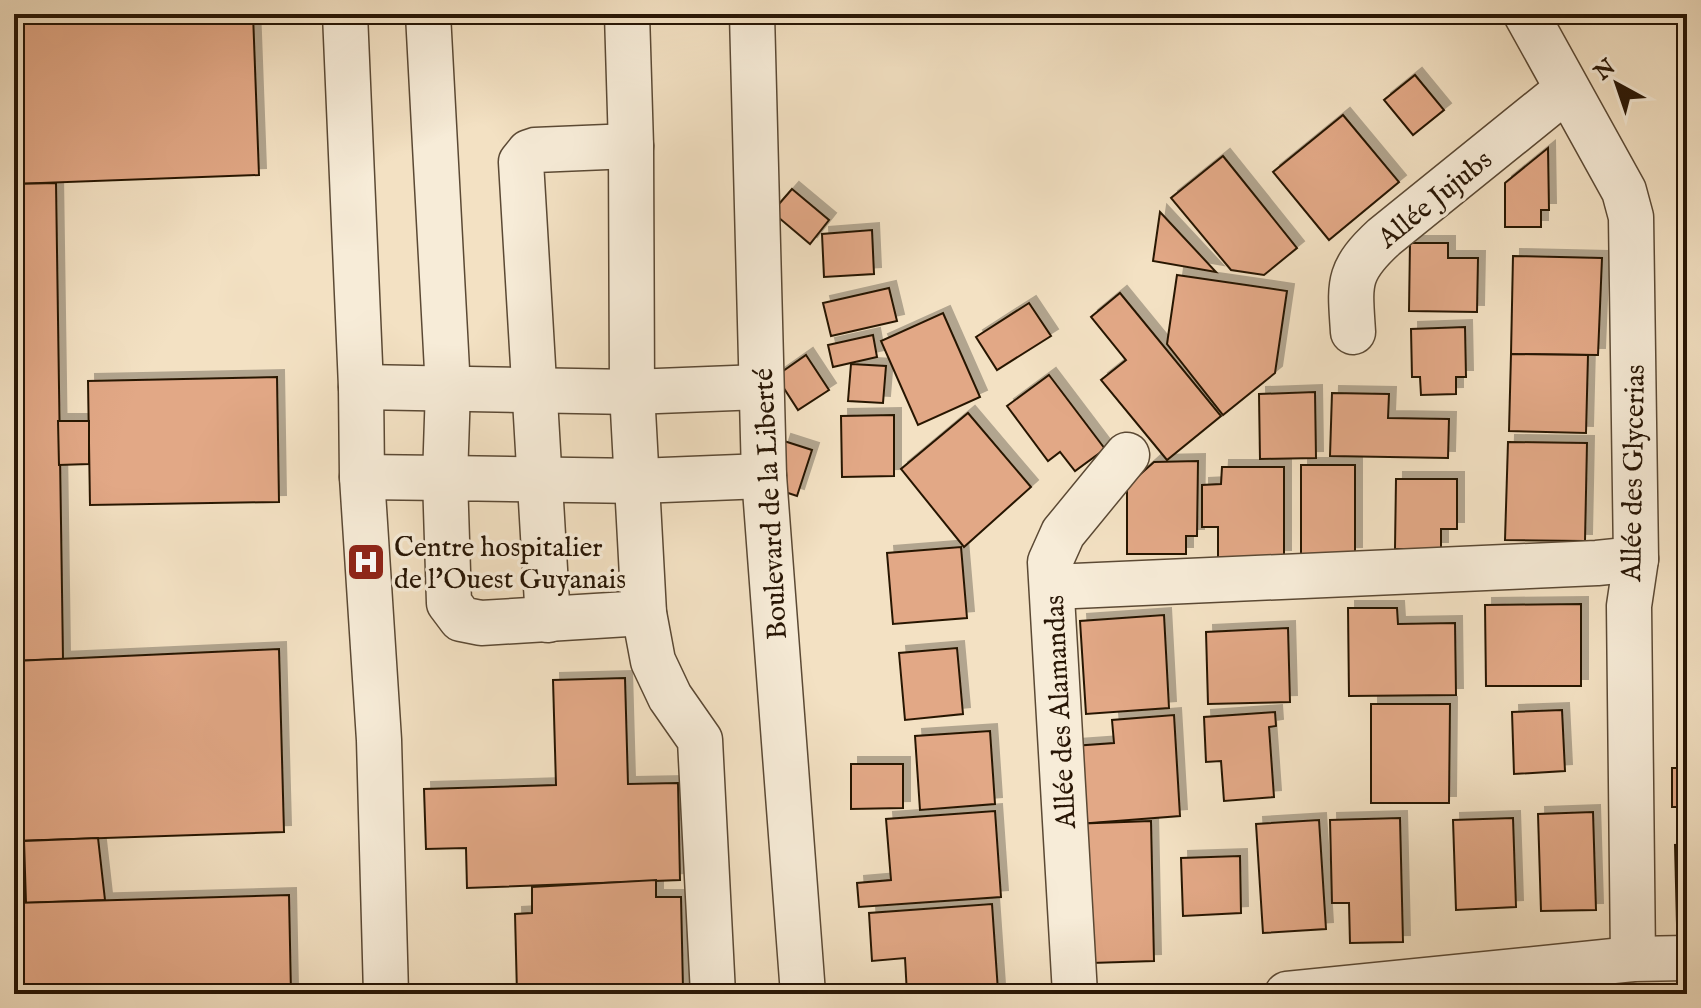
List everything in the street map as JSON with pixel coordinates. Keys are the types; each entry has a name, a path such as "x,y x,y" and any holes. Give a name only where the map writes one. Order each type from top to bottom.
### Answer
{"street":[{"path":"345,14 362,477 379,740 386,994"},
{"path":"428,14 448,389 445,478 449,603 461,619 481,623 644,613"},
{"path":"627,14 632,392 644,613 653,661 670,697 700,740 713,994"},
{"name":"Boulevard de la Liberté","path":"752,14 764,476 803,994"},
{"name":"Allée des Glycerias","path":"1526,14 1624,191 1631,217 1636,559 1629,606 1633,959"},
{"name":"Allée Jujubs","path":"1353,332 1351,281 1361,260 1384,237 1566,90"},
{"path":"548,620 521,162 535,150 631,146"},
{"path":"361,387 534,392 760,387"},
{"name":"Allée des Alamandas","path":"1075,994 1050,562 1063,533 1127,455"},
{"path":"362,477 638,481 764,476"},
{"path":"1052,587 1582,564 1636,559"},
{"path":"1287,994 1633,959 1687,958"}],"building":[{"path":"253,14 259,175 14,184 14,21"},
{"path":"1415,75 1444,110 1413,135 1384,100"},
{"path":"1343,115 1399,182 1329,240 1273,172"},
{"path":"1548,148 1549,210 1541,210 1541,227 1505,227 1505,183"},
{"path":"1223,156 1297,248 1264,275 1231,270 1171,198"},
{"path":"56,183 63,659 14,661 14,184"},
{"path":"792,189 829,220 810,244 772,212"},
{"path":"1160,212 1216,272 1153,261"},
{"path":"872,230 874,274 824,277 822,234"},
{"path":"1410,243 1448,243 1448,258 1478,258 1477,312 1409,311"},
{"path":"1513,256 1602,258 1598,355 1511,354"},
{"path":"1177,275 1287,291 1275,373 1223,415 1167,344"},
{"path":"889,288 897,321 831,336 823,303"},
{"path":"1120,293 1221,416 1167,460 1101,380 1126,360 1091,317"},
{"path":"1029,303 1051,336 997,370 976,337"},
{"path":"943,313 980,397 918,425 881,341"},
{"path":"1465,327 1466,377 1456,377 1456,394 1421,395 1420,377 1412,377 1411,329"},
{"path":"873,335 877,357 833,367 828,345"},
{"path":"1511,354 1588,355 1586,433 1509,431"},
{"path":"806,355 829,390 798,410 776,376"},
{"path":"851,364 886,366 883,403 848,401"},
{"path":"1049,375 1105,449 1075,471 1060,452 1048,461 1007,406"},
{"path":"277,377 279,502 90,505 88,381"},
{"path":"1315,392 1316,458 1260,459 1259,394"},
{"path":"1332,393 1389,394 1388,418 1449,419 1448,458 1330,456"},
{"path":"968,413 1031,487 964,547 901,469"},
{"path":"894,415 894,476 842,477 841,416"},
{"path":"58,421 89,421 89,464 59,465"},
{"path":"784,441 812,450 797,496 770,487"},
{"path":"1508,442 1587,443 1585,541 1505,540"},
{"path":"1198,461 1197,536 1186,536 1186,554 1127,554 1127,486 1154,462"},
{"path":"1301,465 1355,465 1355,554 1301,555"},
{"path":"1222,467 1284,467 1284,557 1218,558 1218,527 1202,527 1202,485 1221,484"},
{"path":"1396,479 1457,479 1457,529 1441,529 1441,549 1395,549"},
{"path":"961,547 967,618 893,624 887,553"},
{"path":"1581,604 1581,686 1486,686 1485,605"},
{"path":"1348,608 1397,608 1398,624 1455,623 1456,695 1349,696"},
{"path":"1164,615 1169,708 1086,714 1080,621"},
{"path":"1288,628 1290,702 1208,704 1206,632"},
{"path":"957,648 963,714 905,720 899,653"},
{"path":"279,649 284,832 14,841 14,661"},
{"path":"625,678 628,784 678,783 680,880 467,888 466,848 426,849 424,789 556,785 553,680"},
{"path":"1371,704 1450,704 1449,803 1371,803"},
{"path":"1562,710 1565,771 1514,774 1512,712"},
{"path":"1275,712 1276,726 1269,727 1274,797 1224,801 1221,761 1206,762 1204,717"},
{"path":"1174,715 1180,816 1078,824 1073,746 1114,743 1112,720"},
{"path":"990,731 995,804 920,810 915,736"},
{"path":"851,764 903,764 903,808 851,809"},
{"path":"1672,768 1687,768 1687,807 1672,807"},
{"path":"995,811 1001,897 859,907 857,883 891,880 886,819"},
{"path":"1593,812 1596,910 1541,911 1538,814"},
{"path":"1400,818 1403,942 1350,943 1349,903 1332,903 1330,820"},
{"path":"1513,818 1516,907 1456,910 1453,820"},
{"path":"1319,820 1326,929 1263,933 1256,824"},
{"path":"1151,821 1154,961 1091,963 1070,824"},
{"path":"98,838 105,900 26,903 24,841"},
{"path":"1687,844 1687,924 1677,924 1675,845"},
{"path":"1240,856 1241,913 1183,916 1181,858"},
{"path":"656,880 656,897 681,897 683,989 599,994 517,994 515,914 532,913 532,887"},
{"path":"289,895 291,994 14,994 14,903"},
{"path":"992,904 998,991 907,994 905,958 872,961 869,913"},
{"path":"666,989 666,994 599,994"}],"place":[{"name":"Centre hospitalier de l'Ouest Guyanais","path":"366,562"}]}
